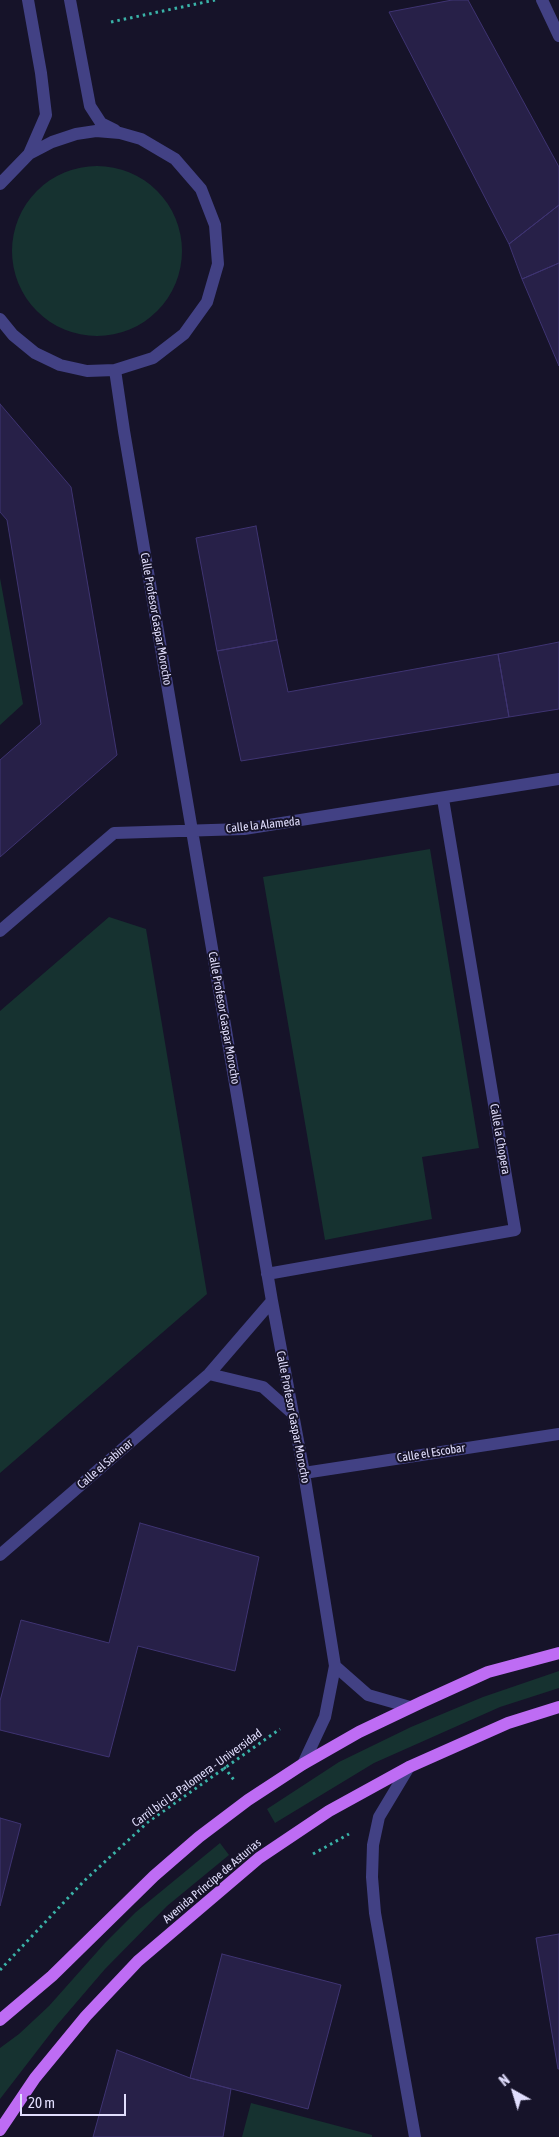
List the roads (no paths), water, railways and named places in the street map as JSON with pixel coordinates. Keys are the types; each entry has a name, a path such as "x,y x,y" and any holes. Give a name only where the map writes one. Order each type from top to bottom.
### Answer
{"main road":[{"path":"0,2020 52,1976 112,1915 199,1837 248,1800 303,1764 359,1732 488,1672 559,1652"},
{"name":"Avenida Príncipe de Asturias","path":"0,2130 34,2078 86,2016 138,1962 259,1858 329,1811 409,1767 508,1723 559,1707"}],"street":[{"path":"28,0 41,73 46,115 29,154"},
{"path":"0,319 13,335 35,353 60,365 87,370 115,370 152,358 184,334 207,302 218,264 216,225 201,189 175,159 141,140 120,133 101,123 90,106 70,0"},
{"path":"542,0 559,36"},
{"path":"0,184 29,154 52,142 76,134 96,131 120,133"},
{"path":"0,338 13,335"},
{"name":"Calle Profesor Gaspar Morocho","path":"115,370 267,1274 291,1412 304,1473 335,1666 325,1717 303,1764"},
{"name":"Calle la Alameda","path":"0,931 114,833 244,829 443,799 559,779"},
{"name":"Calle la Chopera","path":"267,1274 515,1230 443,799"},
{"name":"Calle el Sabinar","path":"0,1555 209,1374 272,1301"},
{"path":"209,1374 263,1387 291,1412"},
{"name":"Calle el Escobar","path":"304,1473 559,1434"},
{"path":"335,1666 368,1696 410,1708"},
{"path":"409,1767 379,1817 373,1845 372,1877 375,1913 415,2137"}]}
